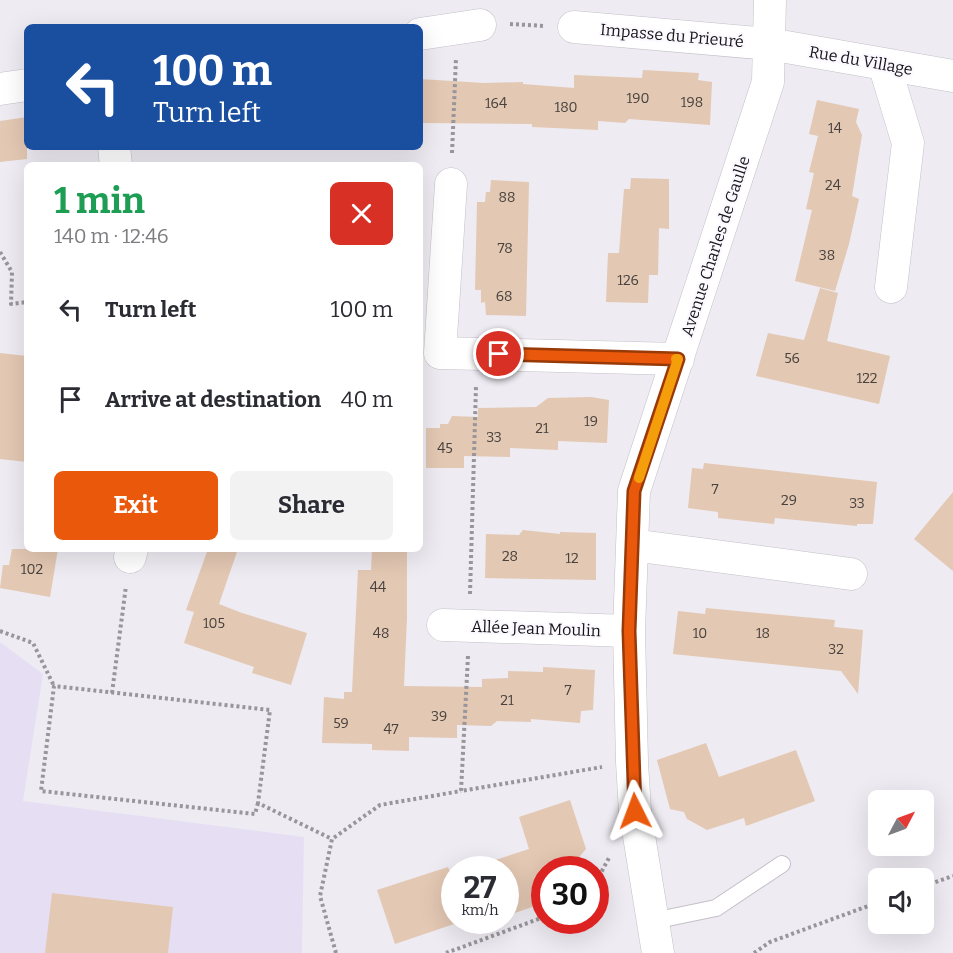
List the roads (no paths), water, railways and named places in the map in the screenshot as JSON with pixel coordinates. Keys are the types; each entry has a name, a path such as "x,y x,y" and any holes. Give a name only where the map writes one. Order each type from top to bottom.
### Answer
{"street":[{"name":"Avenue Charles de Gaulle","path":"658,953 635,811 632,762 629,631 634,491 768,81 770,0"},
{"path":"423,33 469,27"},
{"name":"Impasse du Prieuré","path":"574,27 769,44"},
{"name":"Rue du Village","path":"769,44 953,76"},
{"path":"884,64 908,143 891,287"},
{"path":"0,89 24,85"},
{"path":"451,184 440,353 678,359"},
{"path":"632,545 851,574"},
{"name":"Allée Jean Moulin","path":"456,625 629,631"}],"lane":[{"path":"652,921 716,908 782,864"}]}
